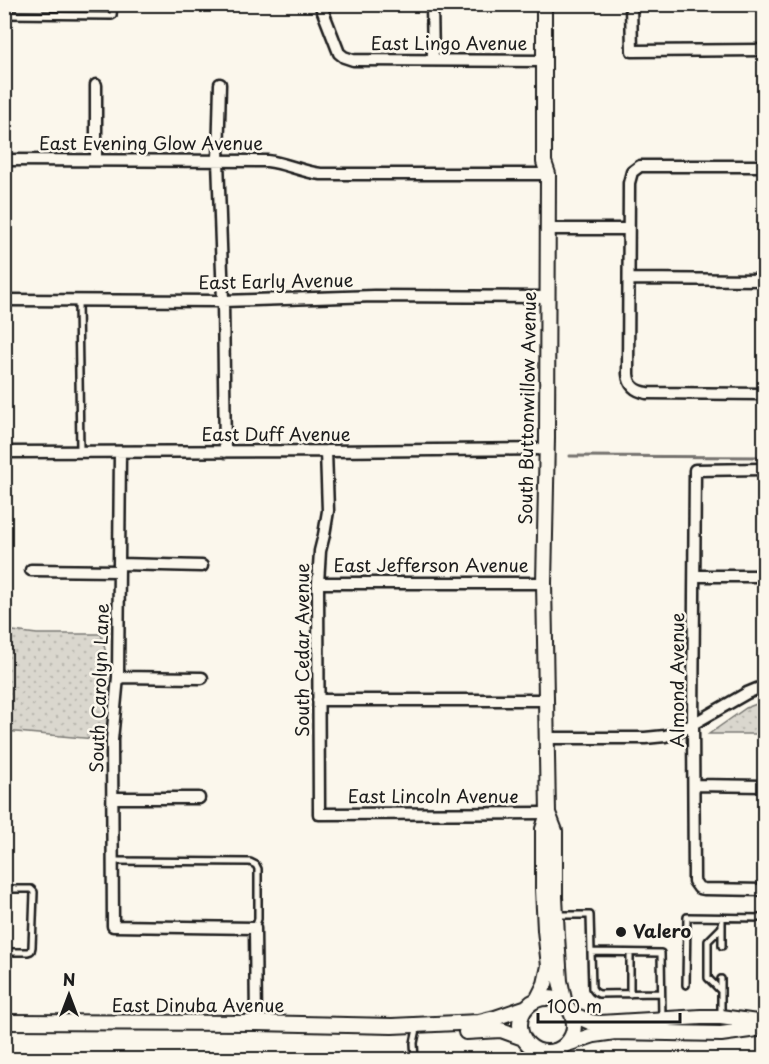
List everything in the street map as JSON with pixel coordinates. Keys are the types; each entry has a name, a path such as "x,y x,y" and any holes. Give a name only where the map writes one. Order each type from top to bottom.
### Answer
{"street":[{"name":"East Lingo Avenue","path":"320,4 339,53 353,60 544,61"},
{"path":"432,4 433,60"},
{"name":"South Buttonwillow Avenue","path":"532,1003 545,984 549,966 543,869 543,829 548,813 544,583 548,174 544,162 544,4"},
{"path":"631,4 632,51 765,50"},
{"path":"96,84 96,160"},
{"path":"220,84 218,160 225,452"},
{"name":"East Evening Glow Avenue","path":"4,160 276,162 310,173 321,174 548,174"},
{"path":"765,166 640,166 632,172 630,177 628,230 628,374 629,381 636,390 647,393 765,394"},
{"path":"548,229 628,230"},
{"path":"629,279 765,280"},
{"name":"East Early Avenue","path":"4,300 223,301 374,296 548,297"},
{"name":"East Duff Avenue","path":"4,452 547,449"},
{"name":"South Cedar Avenue","path":"319,814 318,583 320,551 328,511 326,451"},
{"name":"South Carolyn Lane","path":"120,452 118,677 112,740 113,926 255,928"},
{"name":"Almond Avenue","path":"765,469 695,470 693,724 694,876 696,885 704,889 765,890"},
{"path":"31,570 202,566"},
{"path":"694,576 765,576"},
{"name":"East Jefferson Avenue","path":"318,583 544,583"},
{"path":"118,677 202,678"},
{"path":"547,738 665,736 679,732 747,693 765,686"},
{"path":"318,700 546,700"},
{"path":"694,786 765,786"},
{"path":"113,798 199,798"},
{"name":"South Buttonwillow Avenue","path":"548,813 555,831 560,981 569,1009"},
{"name":"East Lincoln Avenue","path":"319,814 548,813"},
{"path":"255,928 256,1023"},
{"path":"765,1023 721,1017 590,1022 550,998 532,1003 521,1017 520,1022 521,1034 536,1054 562,1051 594,1035 615,1032 721,1034 765,1028"},
{"name":"East Dinuba Avenue","path":"4,1022 392,1026 479,1022 532,1003"},
{"path":"562,1051 573,1035 575,1024 569,1009"},
{"name":"East Dinuba Avenue","path":"392,1026 469,1032 501,1030 523,1038"}],"lane":[{"path":"4,15 112,16 114,4"},
{"path":"78,300 80,452"},
{"path":"113,861 250,862 258,869 258,919 255,928"},
{"path":"4,889 27,889 34,892 31,951 4,952"},
{"path":"556,915 590,915 592,988 595,992 599,994 661,993"},
{"path":"687,986 687,917 765,918"},
{"path":"722,917 722,946"},
{"path":"721,991 708,978 708,941 722,927"},
{"path":"591,952 661,953 662,1018"},
{"path":"630,953 630,994"},
{"path":"721,979 721,1017"},
{"path":"415,1059 414,1042 417,1029"}],"shaded area":[{"path":"5,630 37,634 101,634 118,699 112,730 95,739 5,731"},
{"path":"764,701 764,734 709,734 746,708"}],"waterway":[{"path":"570,456 764,457"}],"place":[{"name":"Valero","path":"621,932"}]}
